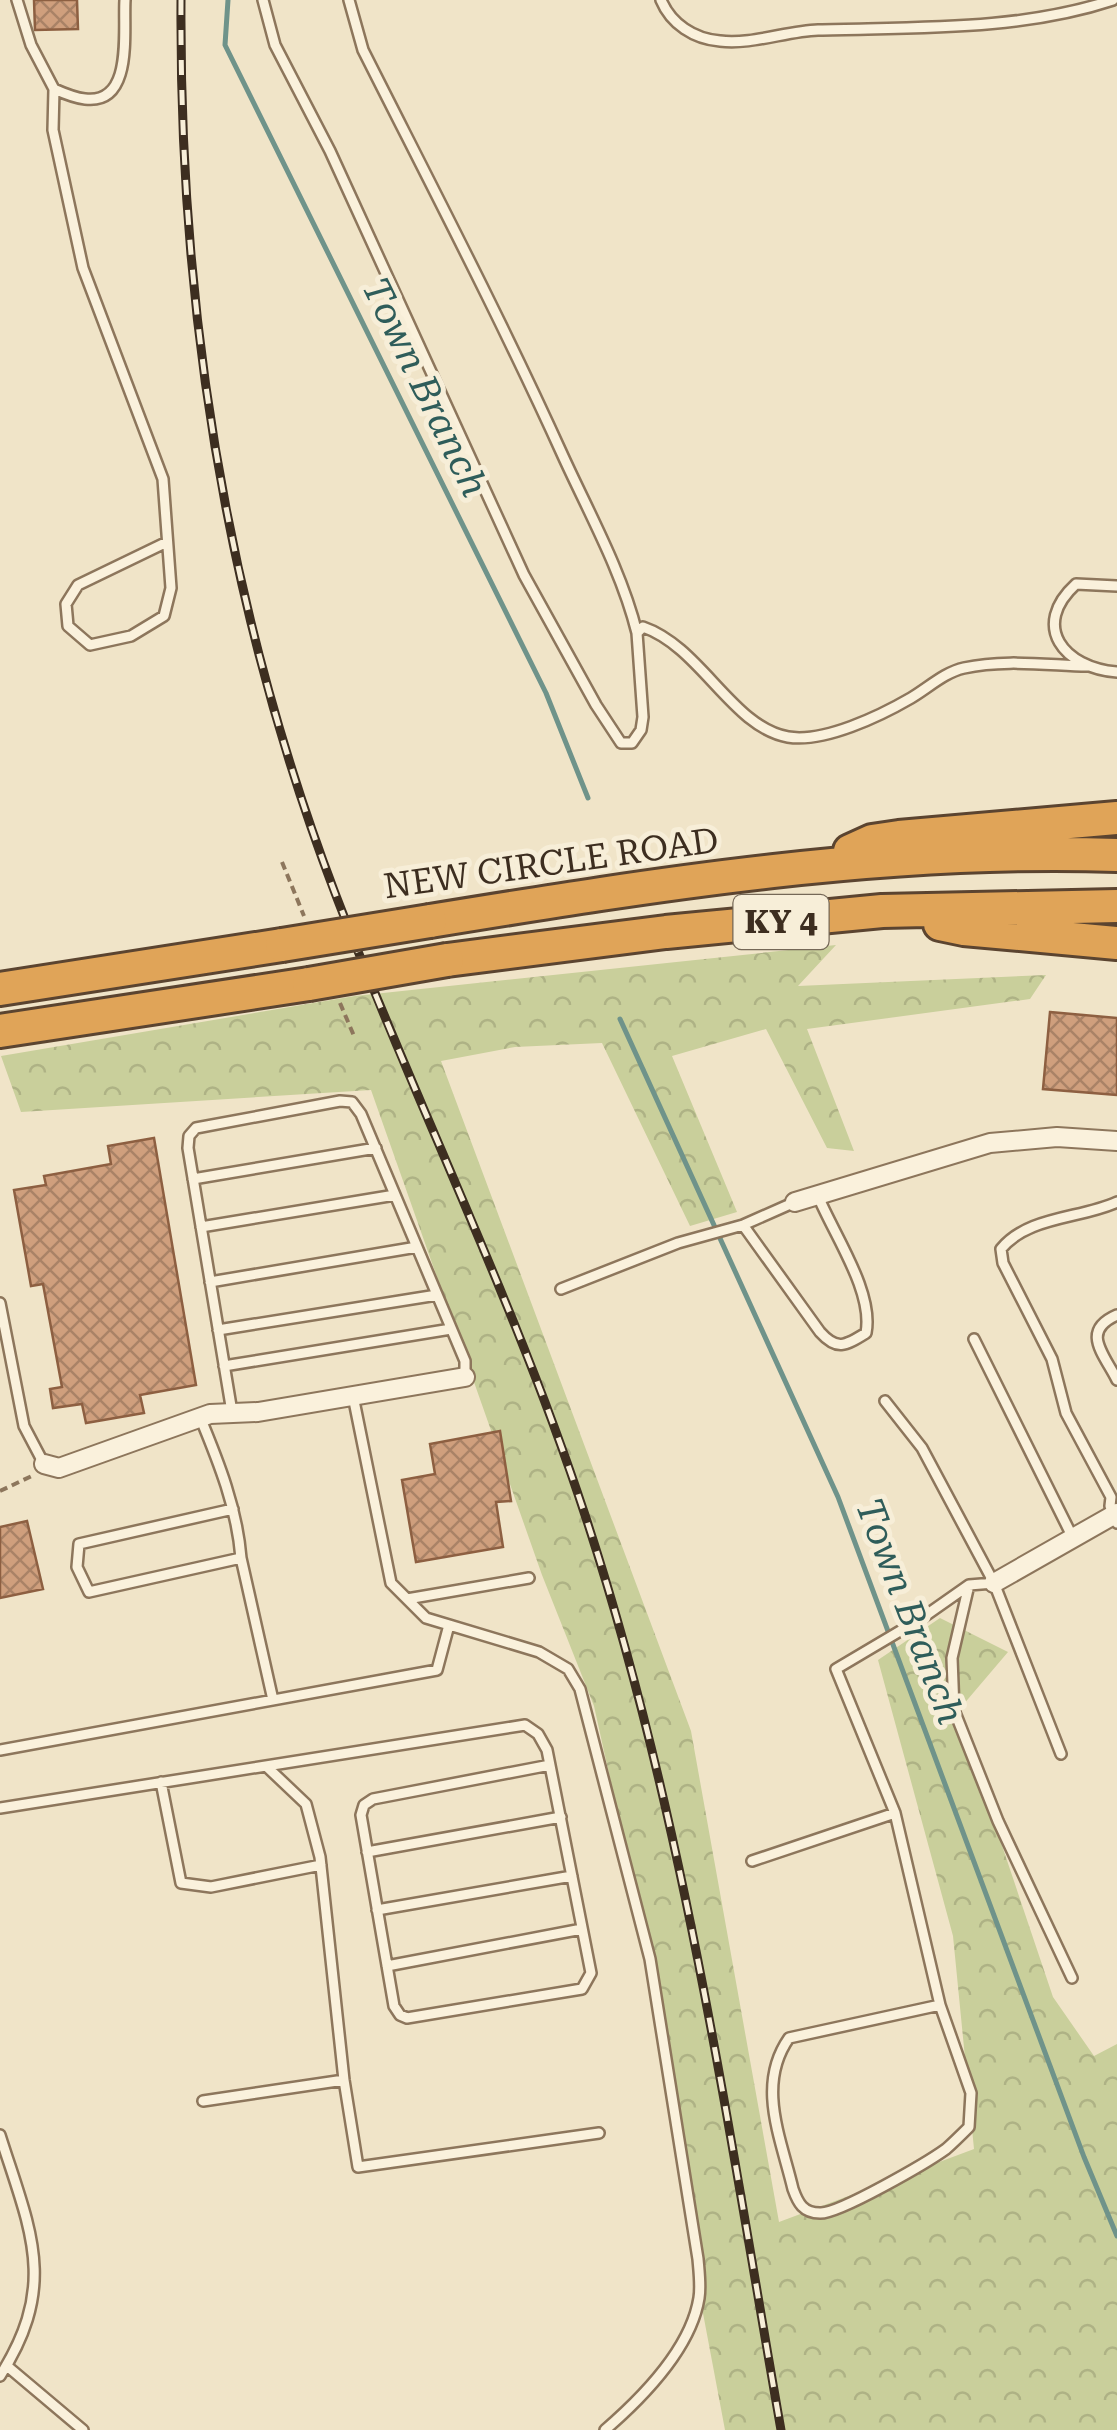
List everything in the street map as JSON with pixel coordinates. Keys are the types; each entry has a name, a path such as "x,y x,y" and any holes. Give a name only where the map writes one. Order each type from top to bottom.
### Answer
{"highway":[{"path":"813,867 872,841 1117,818"},
{"name":"NEW CIRCLE ROAD","path":"0,988 670,884 952,856 1117,855"},
{"name":"KY 4","path":"0,1032 448,960 666,932 882,911 1117,906"},
{"path":"882,911 964,929 1117,943"}],"street":[{"path":"795,1202 990,1143 1057,1137 1117,1141"},
{"path":"44,1464 58,1468 200,1417 258,1412 465,1377"},
{"path":"994,1582 1116,1517"}],"lane":[{"path":"17,0 31,45 54,89 53,130 83,268 162,479 171,588 164,616 131,636 90,644 68,626 66,604 78,586 167,542"},
{"path":"54,89 88,100 111,93 122,78 125,0"},
{"path":"263,0 275,45 346,185 524,574 596,706 621,743 627,745 641,730 644,716 637,633 631,610 532,389 363,50 348,0"},
{"path":"661,0 667,13 689,33 721,42 816,30 954,27 1032,17 1113,0"},
{"path":"1087,666 1068,655 1056,638 1054,618 1062,597 1076,584 1117,586"},
{"path":"637,633 642,627 677,645 742,712 788,737 826,734 865,721 964,668 1002,664 1087,666 1117,672"},
{"path":"232,1413 189,1136 196,1128 340,1101 352,1102 361,1114 464,1361 465,1377"},
{"path":"194,1179 376,1148"},
{"path":"743,1225 820,1332 830,1343 847,1345 866,1334 869,1317 863,1292 817,1194"},
{"path":"201,1227 396,1195"},
{"path":"560,1289 678,1243 743,1225 795,1202"},
{"path":"1116,1517 1111,1498 1066,1413 1052,1359 1003,1263 1001,1249 1008,1240 1032,1226 1117,1202"},
{"path":"210,1282 417,1247"},
{"path":"218,1330 437,1294"},
{"path":"0,1303 24,1426 44,1464"},
{"path":"1117,1315 1105,1320 1096,1332 1096,1340 1117,1380"},
{"path":"224,1366 451,1329"},
{"path":"974,1340 1074,1538"},
{"path":"353,1396 391,1583 426,1618 539,1652 568,1669 580,1689 588,1706 650,1959 698,2259 699,2298 683,2339 657,2379 605,2430"},
{"path":"885,1401 922,1448 994,1582 1060,1754"},
{"path":"200,1417 238,1527 240,1558 273,1700"},
{"path":"233,1509 78,1544 77,1567 89,1592 240,1558"},
{"path":"407,1599 529,1578"},
{"path":"940,2006 789,2038 777,2055 770,2090 793,2189 799,2204 808,2211 823,2214 846,2206 945,2149 969,2127 972,2093 940,2006 895,1813 836,1669 969,1586 994,1582"},
{"path":"969,1586 952,1658 954,1710 998,1821 1072,1978"},
{"path":"0,1750 437,1670 449,1625"},
{"path":"0,1808 525,1725 538,1734 547,1750 550,1765 560,1817 572,1876 582,1928 591,1972 582,1989 408,2018 394,2006 361,1815 364,1805 372,1799 550,1765"},
{"path":"266,1766 306,1804 321,1865 344,2080 358,2167 600,2133"},
{"path":"161,1782 180,1882 211,1887 321,1865"},
{"path":"752,1861 895,1813"},
{"path":"368,1852 560,1817"},
{"path":"378,1910 572,1876"},
{"path":"387,1966 582,1928"},
{"path":"203,2100 344,2080"},
{"path":"0,2135 26,2217 36,2268 34,2296 24,2328 0,2376"},
{"path":"6,2366 83,2430"}],"path":[{"path":"0,1491 30,1480 44,1464"}],"green space":[{"path":"836,945 798,986 1046,975 1030,999 807,1029 854,1151 827,1148 766,1029 672,1056 737,1212 690,1226 602,1043 515,1047 441,1061 691,1731 779,2222 974,2149 953,1936 878,1660 940,1618 1008,1652 957,1712 1053,1997 1094,2056 1117,2044 1117,2430 725,2430 699,2292 650,1959 594,1706 542,1575 371,1090 21,1112 1,1056 355,996"}],"building":[{"path":"34,0 77,0 78,29 35,30"},
{"path":"1050,1012 1117,1018 1117,1095 1043,1089"},
{"path":"154,1138 196,1385 140,1395 144,1413 86,1423 82,1404 53,1408 50,1389 62,1387 43,1284 31,1286 14,1190 46,1185 44,1176 111,1164 108,1146"},
{"path":"500,1431 511,1501 496,1502 503,1547 416,1562 402,1480 435,1474 430,1444"},
{"path":"27,1521 43,1589 0,1598 0,1527"}],"waterway":[{"name":"Town Branch","path":"228,0 225,45 546,693 588,798"},
{"name":"Town Branch","path":"620,1019 838,1497 1117,2236"}],"railway":[{"path":"181,0 189,228 200,341 216,454 265,676 297,785 335,893 528,1357 585,1515 619,1627 649,1740 700,1968 781,2430"}]}
